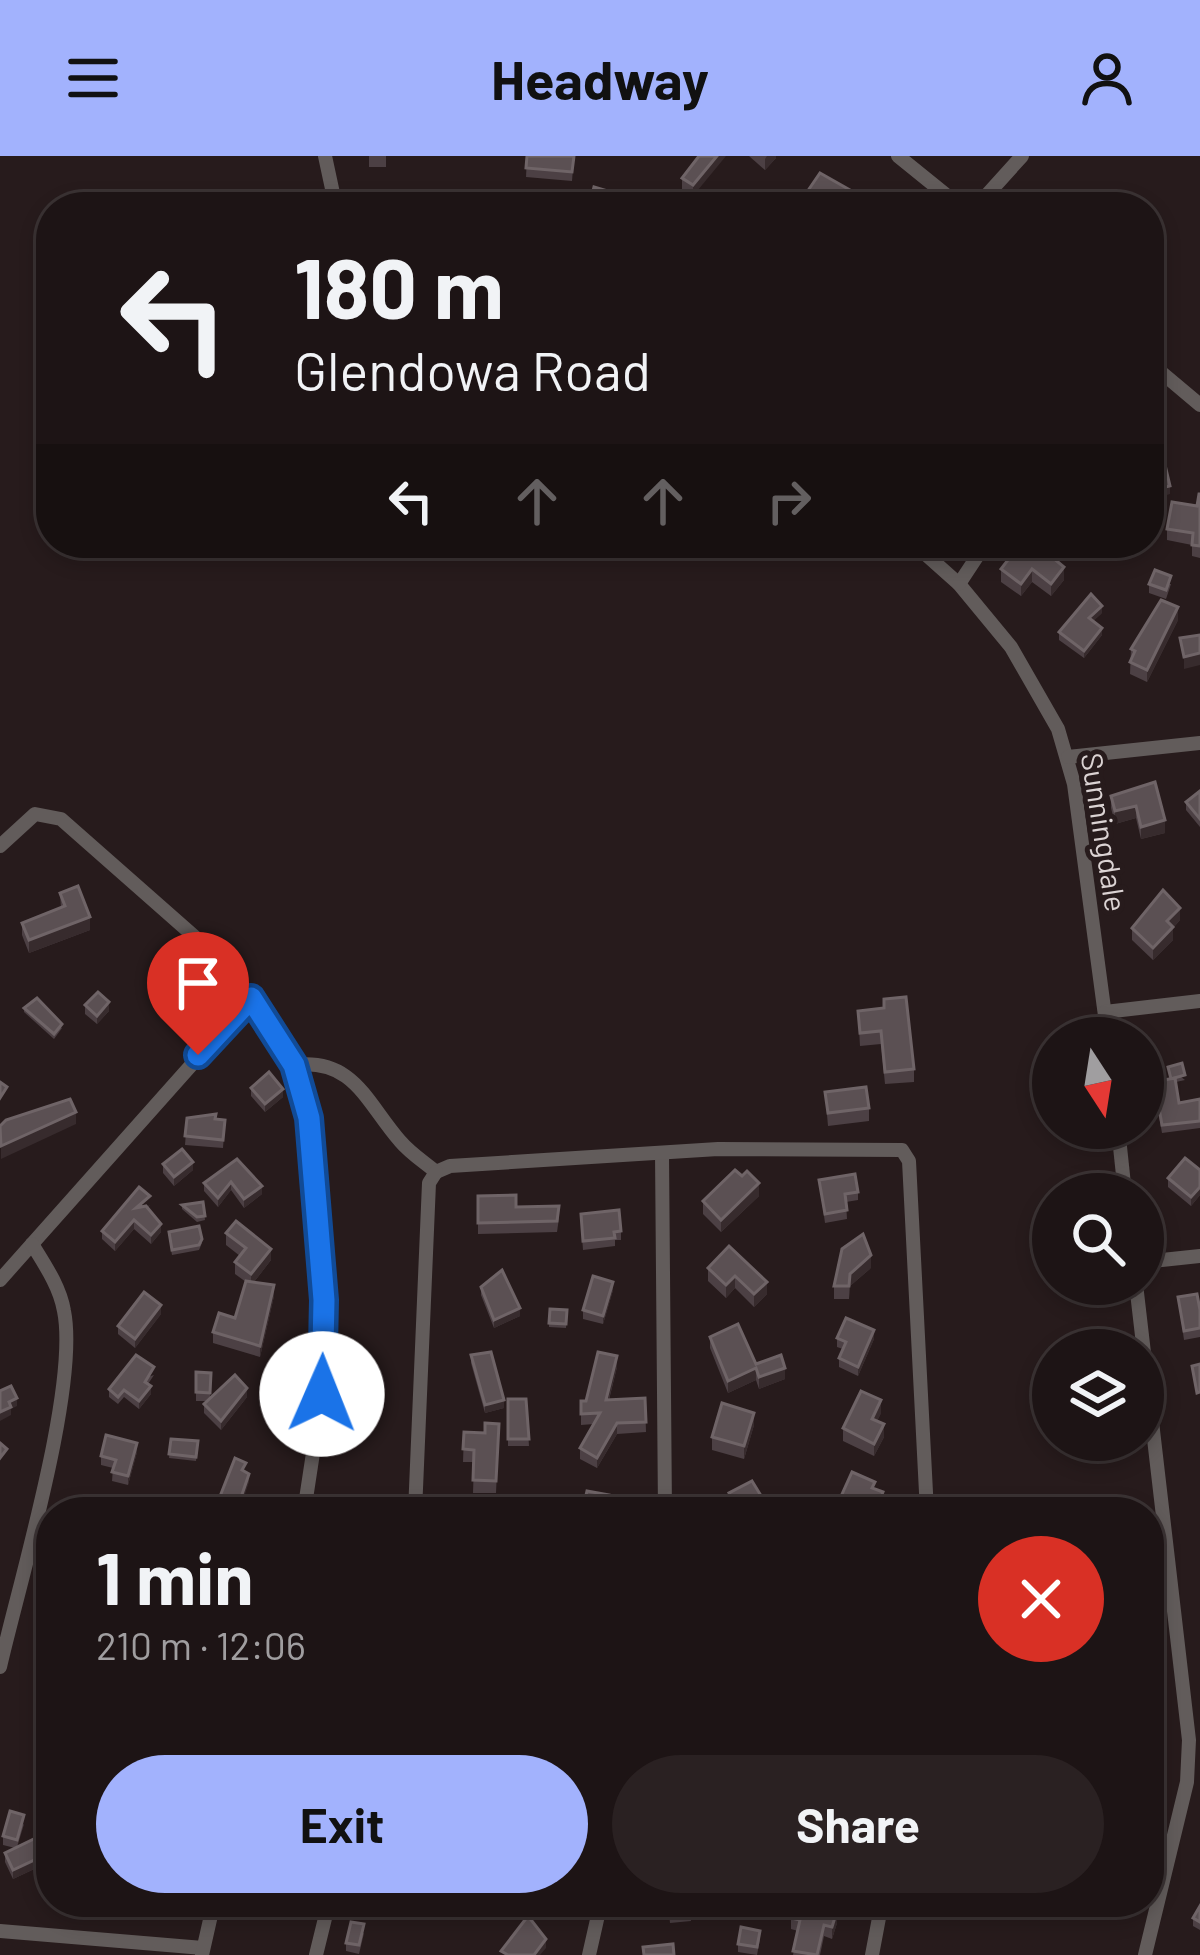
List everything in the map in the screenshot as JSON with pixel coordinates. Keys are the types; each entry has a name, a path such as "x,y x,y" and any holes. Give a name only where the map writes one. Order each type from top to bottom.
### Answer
{"street":[{"path":"325,156 333,192"},
{"path":"898,156 942,192"},
{"path":"990,192 1022,156"},
{"path":"1164,379 1200,405"},
{"name":"Sunningdale","path":"930,558 959,584 1037,687 1068,757 1106,1017"},
{"path":"959,584 976,558"},
{"path":"1068,757 1200,743"},
{"path":"0,846 35,814 62,819 221,960 294,1065 309,1118 324,1300 322,1394 306,1497"},
{"path":"0,1280 251,998"},
{"path":"1105,1012 1200,1001"},
{"path":"294,1065 315,1063 346,1072 396,1136 436,1172"},
{"path":"416,1497 428,1184 436,1172 450,1166 822,1146 902,1150 909,1161 926,1497"},
{"path":"662,1154 664,1497"},
{"path":"32,1244 64,1308 66,1335 39,1497"},
{"path":"1164,1260 1200,1256"},
{"path":"1138,1305 1161,1497"},
{"path":"0,1667 36,1509"},
{"path":"1164,1525 1189,1740 1186,1782 1164,1875"},
{"path":"0,1930 202,1951 210,1917"},
{"path":"316,1955 325,1917"},
{"path":"589,1955 598,1917"},
{"path":"872,1955 879,1917"},
{"path":"1145,1955 1154,1917"}],"building":[{"path":"527,156 574,156 572,172 526,168"},
{"path":"699,156 717,156 693,185 682,178"},
{"path":"820,173 854,192 807,192"},
{"path":"1199,494 1200,546 1192,545 1193,533 1167,529 1172,502 1197,506"},
{"path":"1009,558 1053,558 1064,567 1051,584 1032,569 1021,584 1001,569"},
{"path":"1155,570 1171,576 1166,590 1149,584"},
{"path":"1091,594 1102,606 1089,618 1102,628 1084,651 1059,632"},
{"path":"1161,600 1178,607 1147,670 1130,662 1135,651 1131,649"},
{"path":"1200,635 1200,653 1184,657 1180,638"},
{"path":"1155,782 1165,820 1141,827 1136,806 1115,811 1111,796"},
{"path":"1200,791 1200,819 1186,802"},
{"path":"78,886 90,917 29,940 22,923 65,906 60,893"},
{"path":"1163,890 1180,908 1167,921 1173,927 1153,948 1132,928"},
{"path":"98,992 109,1002 97,1016 85,1005"},
{"path":"906,997 914,1069 885,1072 881,1031 860,1033 858,1011 884,1008 884,999"},
{"path":"37,998 62,1024 54,1034 24,1008"},
{"path":"1182,1063 1185,1075 1171,1079 1168,1067"},
{"path":"269,1072 283,1089 265,1104 251,1088"},
{"path":"1175,1078 1179,1103 1200,1099 1200,1121 1164,1125 1164,1080"},
{"path":"866,1087 869,1108 828,1113 825,1092"},
{"path":"70,1099 76,1112 1,1146 0,1126 6,1120"},
{"path":"216,1114 215,1119 225,1120 223,1140 185,1136 187,1118"},
{"path":"182,1149 193,1162 174,1177 163,1164"},
{"path":"1185,1158 1200,1170 1200,1187 1191,1197 1168,1178"},
{"path":"237,1159 262,1186 244,1199 231,1182 218,1198 204,1183"},
{"path":"735,1170 742,1176 747,1171 759,1183 721,1220 703,1201"},
{"path":"855,1174 858,1192 845,1194 847,1210 825,1214 819,1180"},
{"path":"139,1187 150,1196 136,1208 146,1206 161,1224 151,1235 134,1220 115,1242 102,1231"},
{"path":"516,1195 516,1207 559,1206 557,1221 478,1223 478,1196"},
{"path":"203,1202 205,1216 197,1217 182,1205"},
{"path":"619,1210 621,1231 614,1232 615,1238 583,1241 581,1214"},
{"path":"236,1221 271,1249 251,1274 235,1262 246,1248 226,1233"},
{"path":"199,1226 199,1245 172,1250 169,1232"},
{"path":"863,1234 871,1255 850,1274 849,1286 834,1286 842,1249"},
{"path":"729,1246 767,1282 754,1294 735,1276 726,1285 708,1268"},
{"path":"502,1270 520,1308 494,1320 481,1287"},
{"path":"593,1276 613,1282 603,1316 583,1310"},
{"path":"246,1281 274,1285 260,1346 213,1332 219,1313 235,1318"},
{"path":"144,1292 161,1305 135,1339 118,1326"},
{"path":"1197,1294 1200,1328 1184,1331 1178,1297"},
{"path":"550,1309 567,1310 566,1324 549,1323"},
{"path":"846,1318 874,1330 858,1367 839,1358 846,1342 837,1338"},
{"path":"738,1324 756,1364 781,1355 785,1368 759,1377 756,1368 728,1381 710,1337"},
{"path":"491,1352 504,1400 485,1405 471,1355"},
{"path":"598,1352 617,1356 606,1400 645,1398 646,1422 617,1423 597,1458 580,1448 600,1413 581,1414"},
{"path":"136,1355 154,1367 145,1382 151,1386 139,1401 124,1390 118,1397 109,1389"},
{"path":"1200,1364 1200,1392 1197,1393 1192,1366"},
{"path":"196,1372 211,1373 210,1393 196,1392"},
{"path":"235,1375 247,1388 221,1421 204,1404"},
{"path":"11,1386 17,1398 0,1412 0,1391"},
{"path":"861,1391 881,1400 872,1419 884,1424 874,1444 843,1428"},
{"path":"508,1399 526,1399 529,1439 508,1439"},
{"path":"722,1403 754,1413 744,1446 712,1437"},
{"path":"485,1423 499,1424 496,1481 473,1480 474,1450 463,1449 464,1432 485,1433"},
{"path":"106,1435 137,1443 128,1476 112,1472 116,1460 101,1456"},
{"path":"171,1439 198,1441 196,1457 169,1454"},
{"path":"235,1458 246,1463 242,1470 249,1474 241,1497 220,1497"},
{"path":"852,1472 875,1482 872,1488 883,1492 881,1497 841,1497"},
{"path":"752,1481 762,1497 731,1497 729,1493"},
{"path":"587,1491 609,1495 609,1497 586,1497"},
{"path":"10,1811 24,1815 17,1840 3,1836"},
{"path":"36,1838 36,1859 13,1870 5,1853"},
{"path":"527,1917 546,1939 534,1955 501,1951"},
{"path":"835,1917 832,1927 824,1925 817,1955 793,1951 800,1920 791,1918"},
{"path":"351,1922 364,1924 359,1945 346,1943"},
{"path":"741,1927 760,1931 757,1947 738,1944"},
{"path":"673,1944 674,1955 644,1955 643,1947"}],"route":[{"path":"198,1055 251,998 294,1065 309,1118 320,1213 322,1394"}]}
